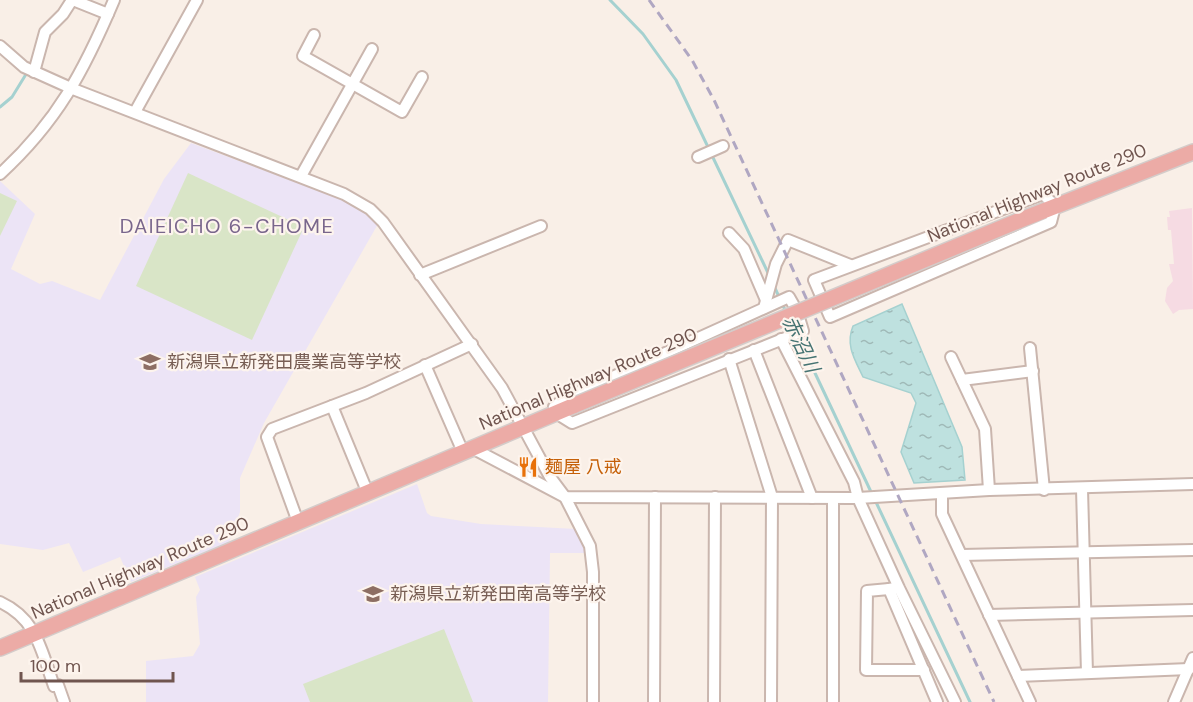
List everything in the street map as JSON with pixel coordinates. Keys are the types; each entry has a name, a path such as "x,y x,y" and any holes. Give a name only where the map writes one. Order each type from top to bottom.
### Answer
{"highway":[{"name":"National Highway Route 290","path":"0,648 367,491 1018,221 1193,152"}],"street":[{"path":"29,70 45,32 73,0 108,14"},
{"path":"0,174 30,147 73,89 114,0"},
{"path":"135,112 197,0"},
{"path":"314,35 303,56 402,112 422,77"},
{"path":"0,46 29,70 301,176 344,194 370,209 472,344 524,426 550,477 565,496 590,546 593,572 593,702"},
{"path":"301,176 372,49"},
{"path":"698,157 723,146"},
{"path":"1043,194 1055,206 1051,222 830,317 814,280 849,265 1043,194"},
{"path":"420,275 541,226"},
{"path":"729,233 744,249 765,304"},
{"path":"765,304 776,264 788,240 849,265"},
{"path":"789,297 797,311 803,331 781,339 572,423 555,413 554,407 564,399 765,304 789,297"},
{"path":"781,339 854,482 858,498 937,702"},
{"path":"298,522 267,437 272,429 332,406 472,344"},
{"path":"1030,348 1044,490"},
{"path":"754,350 812,498"},
{"path":"951,357 985,429 989,490"},
{"path":"729,359 772,497 771,702"},
{"path":"425,365 467,450 565,496 858,498 942,495 989,490 1193,484"},
{"path":"962,380 1033,371"},
{"path":"332,406 367,491"},
{"path":"1082,489 1087,673"},
{"path":"942,495 942,514 1030,702"},
{"path":"654,702 655,496"},
{"path":"714,702 715,497"},
{"path":"833,498 833,702"},
{"path":"962,555 1193,550"},
{"path":"894,588 867,591 866,670 924,670"},
{"path":"894,588 955,702"},
{"path":"0,602 24,616 35,633 54,686 58,685 63,702"},
{"path":"989,615 1193,610"},
{"path":"1174,702 1193,658"},
{"path":"1018,676 1189,669"}],"shaded area":[{"name":"新潟県立新発田農業高等学校","path":"191,143 357,205 378,224 264,423 240,478 240,512 229,542 131,582 120,557 83,572 69,543 43,550 0,544 0,181 35,214 11,269 40,284 52,281 100,300 164,179"},
{"path":"1192,208 1193,309 1179,310 1173,314 1165,301 1167,288 1173,281 1169,264 1174,264 1171,230 1168,230 1167,217 1170,217 1169,211"},
{"name":"新潟県立新発田南高等学校","path":"417,484 427,513 431,516 481,524 577,529 585,553 550,553 548,702 146,702 146,661 193,656 200,644 196,597 200,590 195,577"}],"green space":[{"path":"188,173 304,227 252,340 136,286"},
{"path":"0,193 17,201 0,236"},
{"path":"444,629 473,702 310,702 303,684"}],"water":[{"path":"902,304 962,447 965,480 914,483 901,452 916,403 911,393 863,377 854,358 850,340 853,326"}],"waterway":[{"name":"赤沼川","path":"610,0 643,34 676,80 770,277"},
{"path":"0,107 12,97 28,71"},
{"name":"赤沼川","path":"774,286 786,312"},
{"name":"赤沼川","path":"798,337 872,494"},
{"name":"赤沼川","path":"875,500 970,702"}],"railway":[{"path":"649,0 692,60 714,100 994,702"}],"place":[{"name":"新潟県立新発田農業高等学校","path":"150,362"},
{"name":"麺屋 八戒","path":"528,467"},
{"name":"新潟県立新発田南高等学校","path":"373,594"}],"district":[{"name":"DAIEICHO 6-CHOME","path":"227,226"}]}
